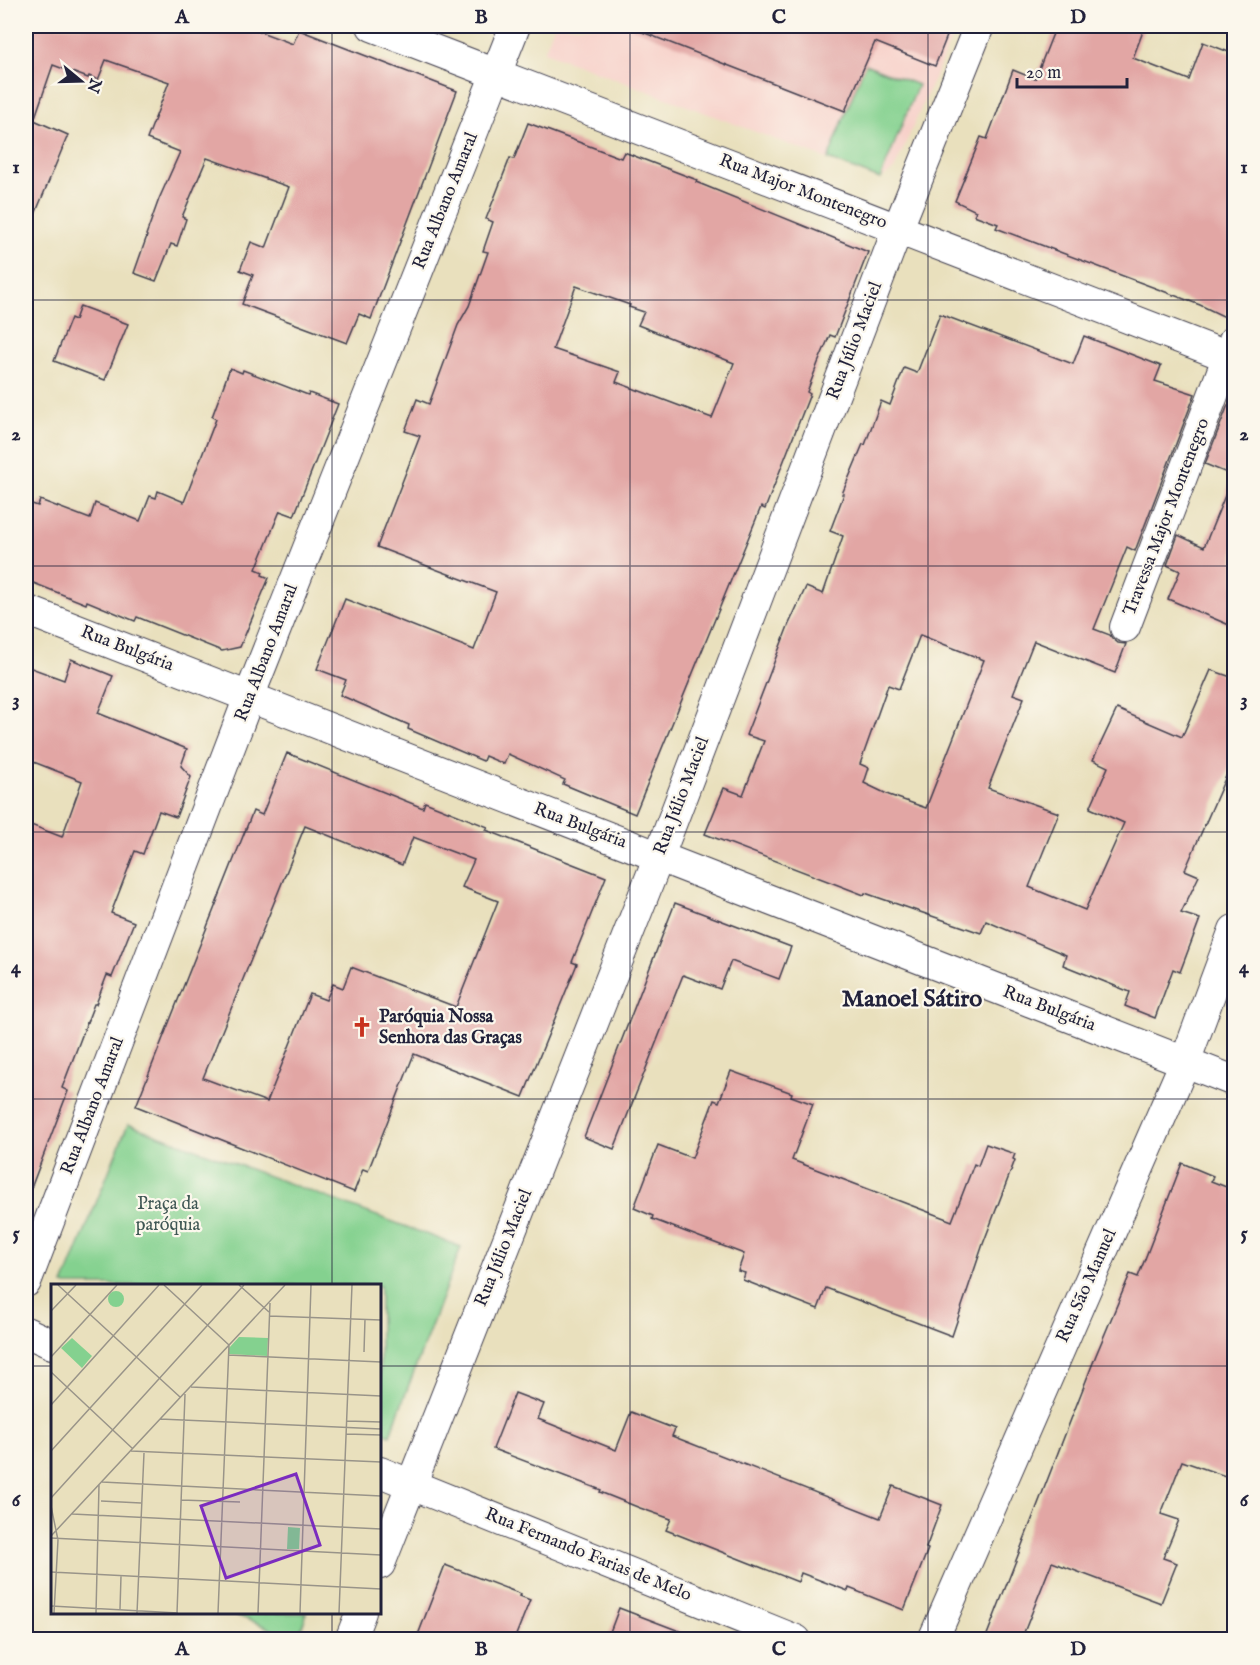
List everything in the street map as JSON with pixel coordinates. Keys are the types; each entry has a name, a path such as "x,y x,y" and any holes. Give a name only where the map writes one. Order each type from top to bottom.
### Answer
{"street":[{"name":"Rua Major Montenegro","path":"372,26 898,228 1232,352"},
{"name":"Rua Albano Amaral","path":"26,1282 249,697 515,26"},
{"name":"Rua Júlio Maciel","path":"381,1561 659,856 898,228 979,26"},
{"name":"Travessa Major Montenegro","path":"1125,627 1232,352"},
{"name":"Rua Bulgária","path":"26,610 1234,1081"},
{"name":"Rua São Manuel","path":"933,1640 1185,1062 1234,930"},
{"path":"26,1332 51,1344"},
{"name":"Rua Fernando Farias de Melo","path":"381,1472 796,1640"},
{"path":"350,1640 360,1614"}],"shaded area":[{"path":"554,26 957,26 894,170 880,179 544,52"}],"green space":[{"path":"865,64 918,85 880,179 828,159"},
{"name":"Praça da paróquia","path":"128,1124 461,1247 390,1435 381,1431 381,1284 63,1284"},
{"path":"234,1614 307,1614 297,1639"}],"building":[{"path":"26,26 245,26 293,44 299,30 457,91 371,319 359,314 347,343 242,304 253,275 240,270 251,242 266,248 289,187 207,158 182,217 186,219 177,246 171,244 156,281 134,273 159,199 180,152 147,139 169,82 106,60 98,80 53,65 34,120 68,135 26,236"},
{"path":"632,26 951,26 935,66 875,42 845,111 632,28"},
{"path":"1056,26 1145,26 1133,58 1189,80 1203,42 1234,54 1234,292 1225,317 1200,305 996,228 998,224 974,215 976,211 955,201 981,137 987,139 1013,70 1035,79"},
{"path":"528,123 621,158 624,152 868,252 835,337 830,335 818,363 807,392 810,394 765,509 761,507 635,814 563,784 565,780 508,754 504,764 485,756 483,761 408,729 409,725 340,695 346,680 317,669 345,599 474,650 496,592 377,547 420,436 405,431 417,399 429,404 458,325 469,306 488,252 483,251 493,222 486,219 510,158 514,159","holes":["576,286 630,305 629,307 644,312 638,325 734,363 712,418 616,382 620,372 553,349"]},
{"path":"80,306 128,324 105,380 54,361 71,318 75,320"},
{"path":"940,314 1073,364 1084,336 1161,366 1155,381 1195,394 1135,551 1127,547 1094,629 1110,635 1118,643 1126,644 1115,673 1034,641 1013,694 1024,698 988,788 1059,813 1029,887 1085,910 1124,823 1090,808 1108,767 1093,760 1117,709 1182,737 1211,670 1234,678 1234,758 1185,870 1199,876 1181,913 1200,919 1180,972 1173,969 1155,1018 1125,1006 1130,992 1063,965 1066,955 986,921 981,933 865,893 864,895 705,834 724,788 743,795 764,741 746,735 788,626 806,587 823,594 843,536 830,531 844,494 842,494 863,444 865,445 881,401 890,405 904,368 917,373","holes":["920,635 984,660 926,808 864,783 869,768 860,764 888,685 899,689"]},
{"path":"230,368 242,373 243,370 338,404 294,516 280,511 256,569 269,578 240,647 222,651 137,617 135,621 87,601 86,604 26,580 26,502 38,506 40,500 90,519 95,503 140,521 150,496 156,498 158,491 184,502 216,419 212,417"},
{"path":"1228,405 1234,408 1234,476 1205,464"},
{"path":"1233,476 1234,627 1168,599 1180,571 1167,565 1178,535 1204,547"},
{"path":"71,659 113,676 98,713 187,749 181,766 191,777 176,817 159,811 143,854 135,851 111,913 134,922 112,977 107,975 96,1004 94,1004 62,1088 68,1091 28,1196 26,1195 26,823 62,837 82,781 26,759 26,666 64,680"},
{"path":"287,753 423,808 425,802 488,827 486,830 606,877 572,962 577,964 523,1097 414,1054 368,1171 363,1169 354,1192 136,1106 253,811 262,815","holes":["305,826 402,865 413,837 474,860 462,887 498,901 456,1007 351,967 343,988 333,984 326,1000 310,994 267,1102 203,1078"]},
{"path":"675,903 791,947 779,979 731,961 720,989 683,975 614,1149 584,1137"},
{"path":"731,1071 792,1093 791,1096 813,1104 792,1160 952,1221 974,1164 978,1166 986,1144 1015,1154 1013,1159 1015,1160 983,1244 952,1336 826,1288 818,1309 743,1280 745,1273 738,1271 744,1254 652,1219 653,1216 634,1208 658,1145 692,1158 714,1100 719,1102"},
{"path":"1182,1163 1213,1176 1211,1181 1234,1190 1234,1479 1182,1461 1161,1514 1179,1520 1163,1558 1177,1563 1161,1603 1052,1562 1021,1640 985,1640 1096,1355 1130,1274 1138,1277"},
{"path":"515,1393 544,1404 538,1419 616,1450 631,1412 675,1429 672,1436 880,1518 893,1486 942,1505 926,1548 928,1549 904,1610 849,1588 848,1591 801,1573 798,1582 666,1530 671,1519 493,1449"},
{"path":"445,1565 521,1594 520,1596 530,1600 514,1640 416,1640"},
{"path":"619,1608 695,1637 694,1640 607,1640"}],"place":[{"name":"Paróquia Nossa Senhora das Graças","path":"362,1027"}],"district":[{"name":"Manoel Sátiro","path":"912,999"}]}
